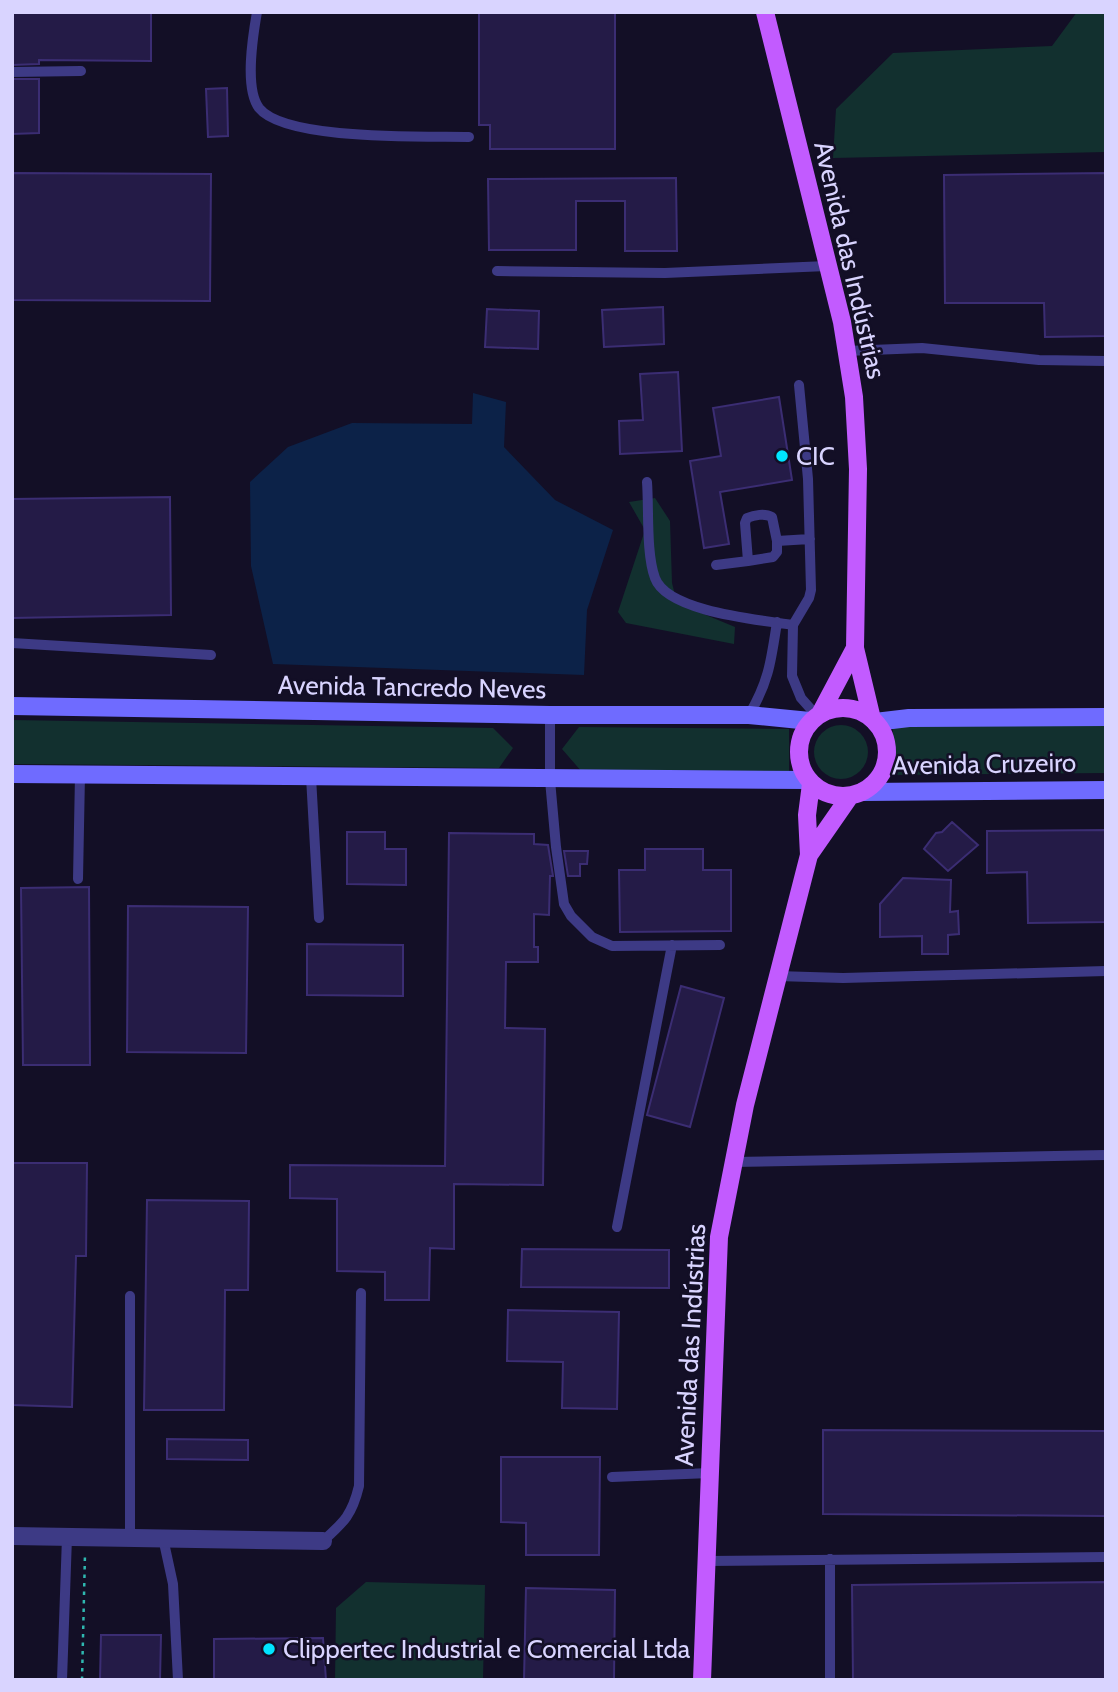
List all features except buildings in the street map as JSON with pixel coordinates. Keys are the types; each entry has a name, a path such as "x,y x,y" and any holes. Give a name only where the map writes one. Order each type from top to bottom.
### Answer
{"main road":[{"name":"Avenida das Indústrias","path":"765,12 842,322 854,397 858,469 855,648"},
{"path":"809,855 809,782 799,756 799,744 855,648"},
{"path":"855,648 873,720"},
{"name":"Avenida Tancredo Neves","path":"12,706 550,716 816,717"},
{"path":"809,855 856,794 874,784 882,772 886,758 886,743 881,730 860,711 833,709 816,717"},
{"name":"Avenida Cruzeiro","path":"873,720 1106,717"},
{"path":"12,774 809,782 827,793 856,794"},
{"name":"Avenida Cruzeiro","path":"856,794 1106,790"},
{"name":"Avenida das Indústrias","path":"702,1680 719,1237 777,976 809,855"}],"street":[{"path":"12,1536 323,1541"}],"lane":[{"path":"257,12 252,90 258,107 271,118 297,128 326,132 469,137"},
{"path":"12,72 81,71"},
{"path":"497,271 666,273 827,266"},
{"path":"846,351 922,348 1039,360 1106,361"},
{"path":"799,385 808,479 811,590 793,625 792,676 801,698 816,717"},
{"path":"648,482 651,566 655,581 665,592 677,599 725,614 793,625"},
{"path":"716,565 748,561 773,557 777,552 777,541 772,517 768,514 747,518 748,561"},
{"path":"777,541 810,539"},
{"path":"749,715 769,675 777,622"},
{"path":"12,643 211,654"},
{"path":"550,716 550,780 564,904 579,927 612,946 720,945"},
{"path":"78,879 80,775"},
{"path":"312,777 319,918"},
{"path":"617,1227 671,945"},
{"path":"777,976 843,978 1106,971"},
{"path":"734,1162 1106,1155"},
{"path":"323,1541 348,1518 359,1486 360,1293"},
{"path":"130,1296 130,1538"},
{"path":"612,1477 710,1473"},
{"path":"62,1680 67,1537"},
{"path":"163,1538 173,1584 178,1680"},
{"path":"707,1561 1106,1557"},
{"path":"830,1559 830,1680"}],"path":[{"path":"82,1680 86,1537"}],"green space":[{"path":"1077,12 1106,12 1106,152 833,158 836,109 893,53 1052,46"},
{"path":"655,498 670,521 672,583 677,603 735,627 734,644 626,623 618,612 645,530 629,502"},
{"path":"12,720 493,728 513,748 499,768 12,764"},
{"path":"841,725 860,733 868,752 860,771 841,779 822,771 814,752 822,733"},
{"path":"893,726 1106,726 1106,773 893,775"},
{"path":"579,727 789,729 789,773 582,772 562,749"},
{"path":"366,1582 485,1585 483,1680 335,1680 336,1608"}],"water":[{"path":"473,393 506,402 504,447 555,500 613,530 587,610 584,675 273,664 251,566 250,482 288,447 352,423 472,424"}],"place":[{"name":"CIC","path":"782,456"},
{"name":"Clippertec Industrial e Comercial Ltda","path":"269,1649"}]}
